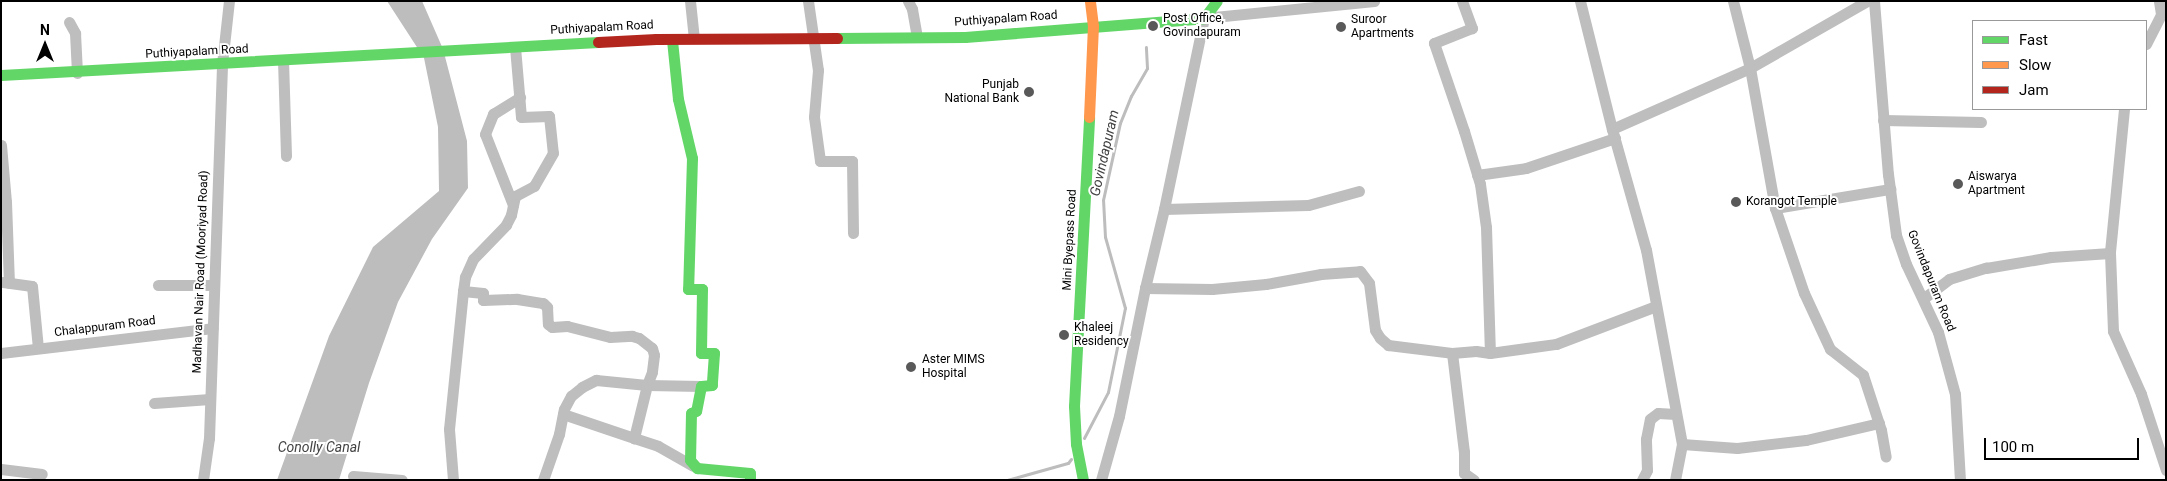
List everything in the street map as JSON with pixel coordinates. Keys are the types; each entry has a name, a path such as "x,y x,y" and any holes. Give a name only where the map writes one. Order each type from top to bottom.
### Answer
{"street":[{"name":"Madhavan Nair Road (Mooriyad Road)","path":"203,480 209,438 222,64 229,1"},
{"path":"690,1 694,38"},
{"path":"808,1 818,70 814,117 820,161 852,161 853,233"},
{"path":"908,1 912,9 916,37"},
{"name":"Mini Byepass Road","path":"1083,480 1076,444 1074,406 1093,26 1090,1"},
{"path":"1101,480 1119,416 1204,18 1217,1"},
{"path":"1204,18 1374,1"},
{"path":"1462,1 1472,28 1434,43 1477,175 1486,227 1490,353"},
{"path":"1580,1 1646,250 1682,444 1675,480"},
{"path":"1733,1 1750,68 1776,208 1804,293 1830,349 1863,375 1879,424 1886,456"},
{"path":"1477,175 1526,168 1614,133 1750,68 1867,1"},
{"name":"Govindapuram Road","path":"1874,1 1890,189 1896,235 1906,264 1924,298 1938,332 1955,394 1960,480"},
{"path":"2147,42 2161,14 2159,1"},
{"name":"Puthiyapalam Road","path":"1,75 77,73 694,38 965,36 1204,18"},
{"path":"69,22 75,33 77,73"},
{"path":"543,480 559,434 563,414 571,396 582,387 596,380 647,385 712,385 714,353 701,354 702,289 688,288 692,158 678,99 672,40"},
{"path":"453,480 448,429 465,277 473,259 506,225 515,196 534,186 539,181 553,153 550,116 521,117 515,47"},
{"path":"283,60 286,156"},
{"path":"513,205 485,134 493,114 520,97"},
{"path":"2124,110 2110,254 2113,331 2140,394 2166,470"},
{"path":"1884,120 1981,122"},
{"path":"1,145 6,202 5,282 32,286 38,348"},
{"path":"1776,208 1890,189"},
{"path":"1164,210 1308,205 1359,191"},
{"path":"1924,298 1949,279 1986,268 2051,256 2110,254"},
{"path":"1145,288 1212,289 1266,284 1321,274 1360,271 1369,283 1375,330 1380,338 1388,344 1452,353 1476,350 1490,353 1556,344 1656,306"},
{"path":"158,286 214,286"},
{"path":"463,291 483,293 483,300 517,299 543,303 547,307 548,324 552,327 566,326 610,337 632,336 639,338 652,348 654,355 652,372 634,438"},
{"name":"Chalappuram Road","path":"1,353 213,328"},
{"path":"1452,353 1464,452 1464,474 1474,480"},
{"path":"694,466 688,452 689,423 691,413 696,411 701,386"},
{"path":"154,403 210,399"},
{"path":"1642,480 1646,470 1646,438 1650,419 1658,413 1676,414"},
{"path":"563,414 658,446 694,466 750,473 750,480"},
{"path":"1682,444 1737,448 1806,440 1879,424"},
{"path":"1,469 42,474"},
{"path":"353,476 402,480"}],"water":[{"name":"Conolly Canal","path":"387,1 422,1 443,49 467,141 468,188 432,239 398,302 369,383 339,480 277,480 329,336 373,247 439,191 438,127 424,58"}],"waterway":[{"name":"Govindapuram","path":"1084,438 1108,392 1125,308 1105,237 1103,200 1120,123 1131,96 1147,68 1146,47"},
{"name":"Govindapuram","path":"1007,480 1068,463 1071,459"}],"traffic: fast":[{"path":"837,38 965,37 1204,18 1217,1"},
{"path":"672,40 678,99 692,158 688,289 702,289 701,353 714,353 712,385 701,386 696,411 691,413 690,460 697,468 750,473 750,480"},
{"path":"1,75 598,42"},
{"path":"1083,480 1076,444 1074,406 1089,117"}],"traffic: slow":[{"path":"1089,117 1093,26 1090,1"}],"traffic: jam":[{"path":"598,42 656,39 837,38"}],"place":[{"name":"Post Office, Govindapuram","path":"1153,26"},
{"name":"Suroor Apartments","path":"1341,27"},
{"name":"Punjab National Bank","path":"1029,92"},
{"name":"Aiswarya Apartment","path":"1958,184"},
{"name":"Korangot Temple","path":"1736,202"},
{"name":"Khaleej Residency","path":"1064,335"},
{"name":"Aster MIMS Hospital","path":"911,367"}]}
